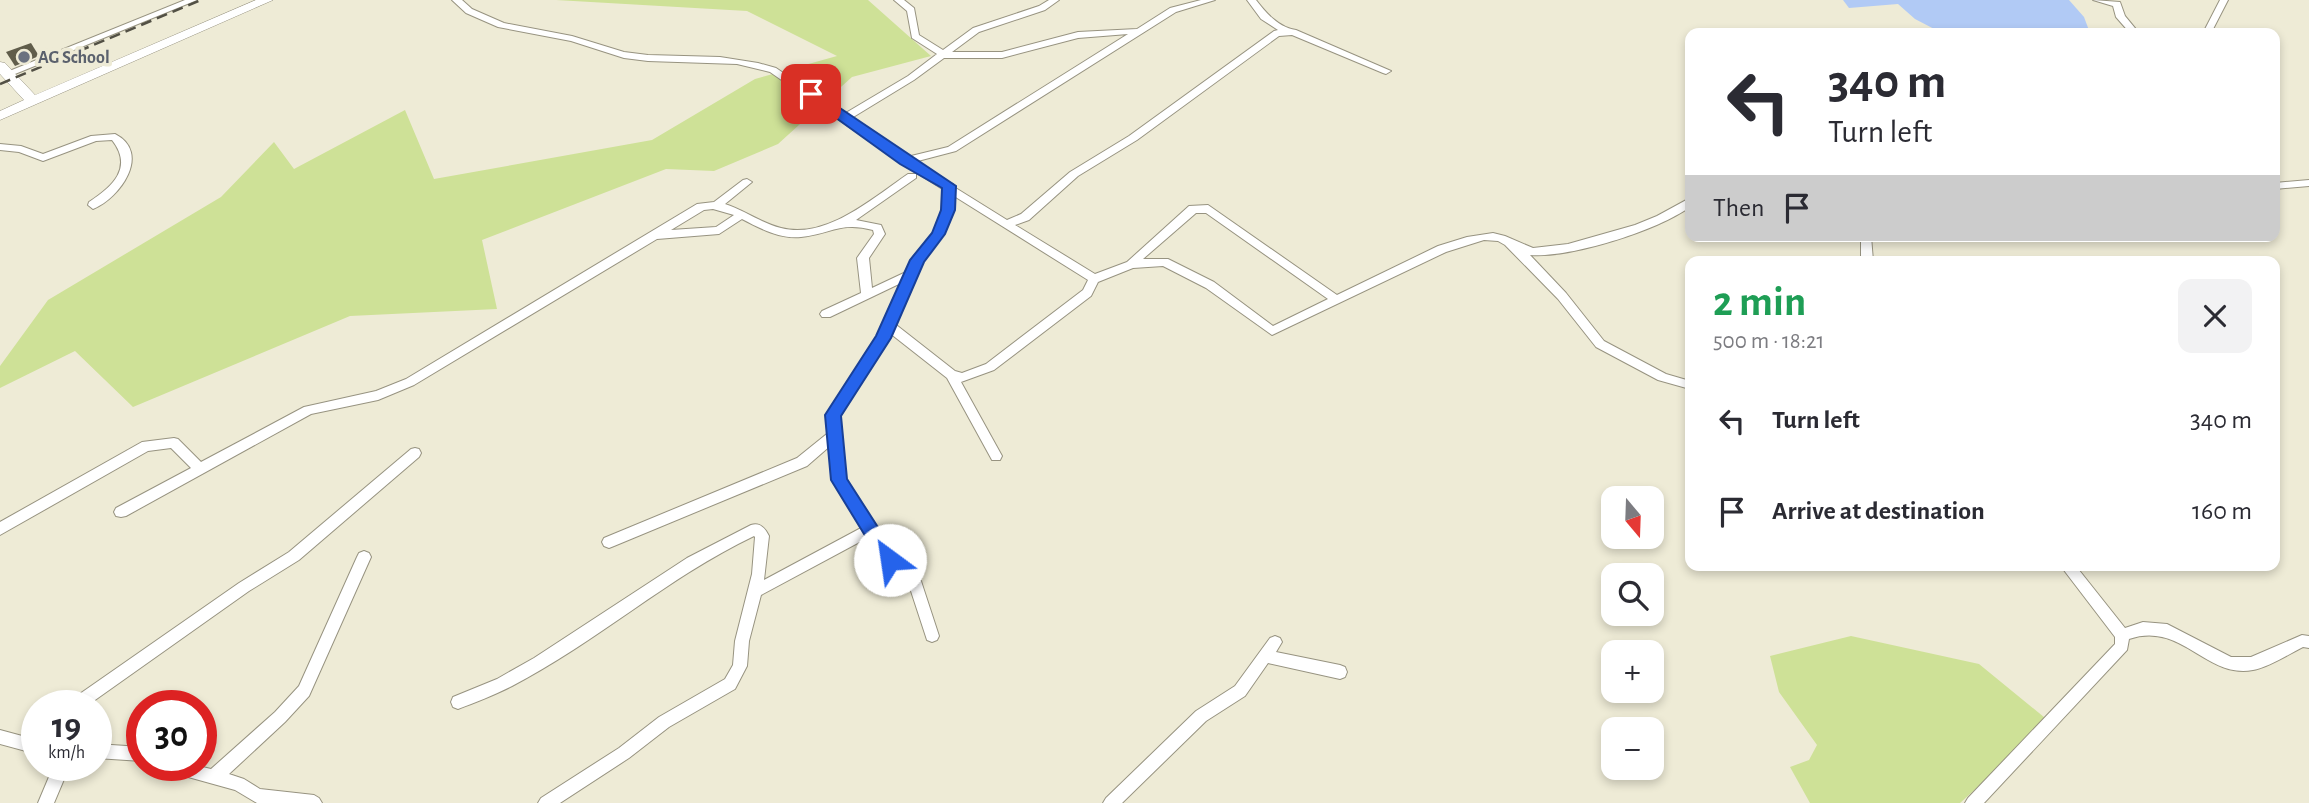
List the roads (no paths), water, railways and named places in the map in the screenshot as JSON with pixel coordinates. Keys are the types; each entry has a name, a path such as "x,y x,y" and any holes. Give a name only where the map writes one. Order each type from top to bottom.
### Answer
{"main road":[{"path":"0,116 267,0"},
{"path":"4,70 32,100"}],"street":[{"path":"4,70 193,0"},
{"path":"456,0 481,16 503,24 588,42 628,56 728,58 751,62 795,83 905,161 1094,279"},
{"path":"898,0 911,10 915,36 944,55 1002,55 1078,34 1133,33"},
{"path":"844,118 944,55 976,30 1003,18 1042,8 1055,0"},
{"path":"905,161 952,149 1097,61 1105,51 1133,33 1173,10 1211,0"},
{"path":"1251,0 1264,17 1285,32 1386,71"},
{"path":"2097,0 2117,4 2121,17 2131,28"},
{"path":"2210,28 2224,0"},
{"path":"1008,223 1025,217 1082,168 1125,144 1248,52 1277,33 1285,32"},
{"path":"0,147 21,149 43,158 94,138 115,137 125,154 125,175 111,192 93,205"},
{"path":"718,204 788,233 848,220 912,176"},
{"path":"121,512 308,410 378,396 410,382 652,235 701,207 718,204 747,182"},
{"path":"2280,186 2309,183"},
{"path":"932,636 916,585 890,560 839,480 833,415 889,326 911,275 941,228 948,210 949,186"},
{"path":"889,326 951,375 963,379 990,367 1087,293 1094,279 1132,264 1156,261 1177,266 1210,285 1272,331 1442,249 1470,240 1494,236 1536,253 1602,240 1670,215 1685,205"},
{"path":"1132,264 1193,209 1208,209 1337,300"},
{"path":"652,235 719,230 741,215"},
{"path":"848,220 877,228 880,234 863,258 867,294"},
{"path":"1516,247 1562,296 1600,344 1662,377 1685,384"},
{"path":"826,314 911,275"},
{"path":"951,375 996,456"},
{"path":"609,542 802,462 833,436"},
{"path":"0,529 146,446 174,443 200,469"},
{"path":"97,690 244,587 294,556 415,453"},
{"path":"458,702 536,665 651,588 756,528 762,536 762,548 740,666 730,684 664,722 624,753 546,803"},
{"path":"754,592 871,529"},
{"path":"217,774 280,717 304,691 364,557"},
{"path":"1973,803 2122,646 2122,635 2072,571"},
{"path":"2122,635 2143,628 2167,630 2229,663 2252,664 2302,641 2309,642"},
{"path":"1111,803 1201,716 1240,691 1275,642"},
{"path":"1265,656 1340,672"},
{"path":"0,737 21,741"},
{"path":"217,779 239,784 258,796 314,803"},
{"path":"46,803 55,781"}],"water":[{"path":"1843,0 2069,0 2084,17 2088,28 1932,28 1915,19 1898,4 1849,8"}],"railway":[{"path":"0,84 201,0"}],"place":[{"name":"AG School","path":"24,57"}]}
